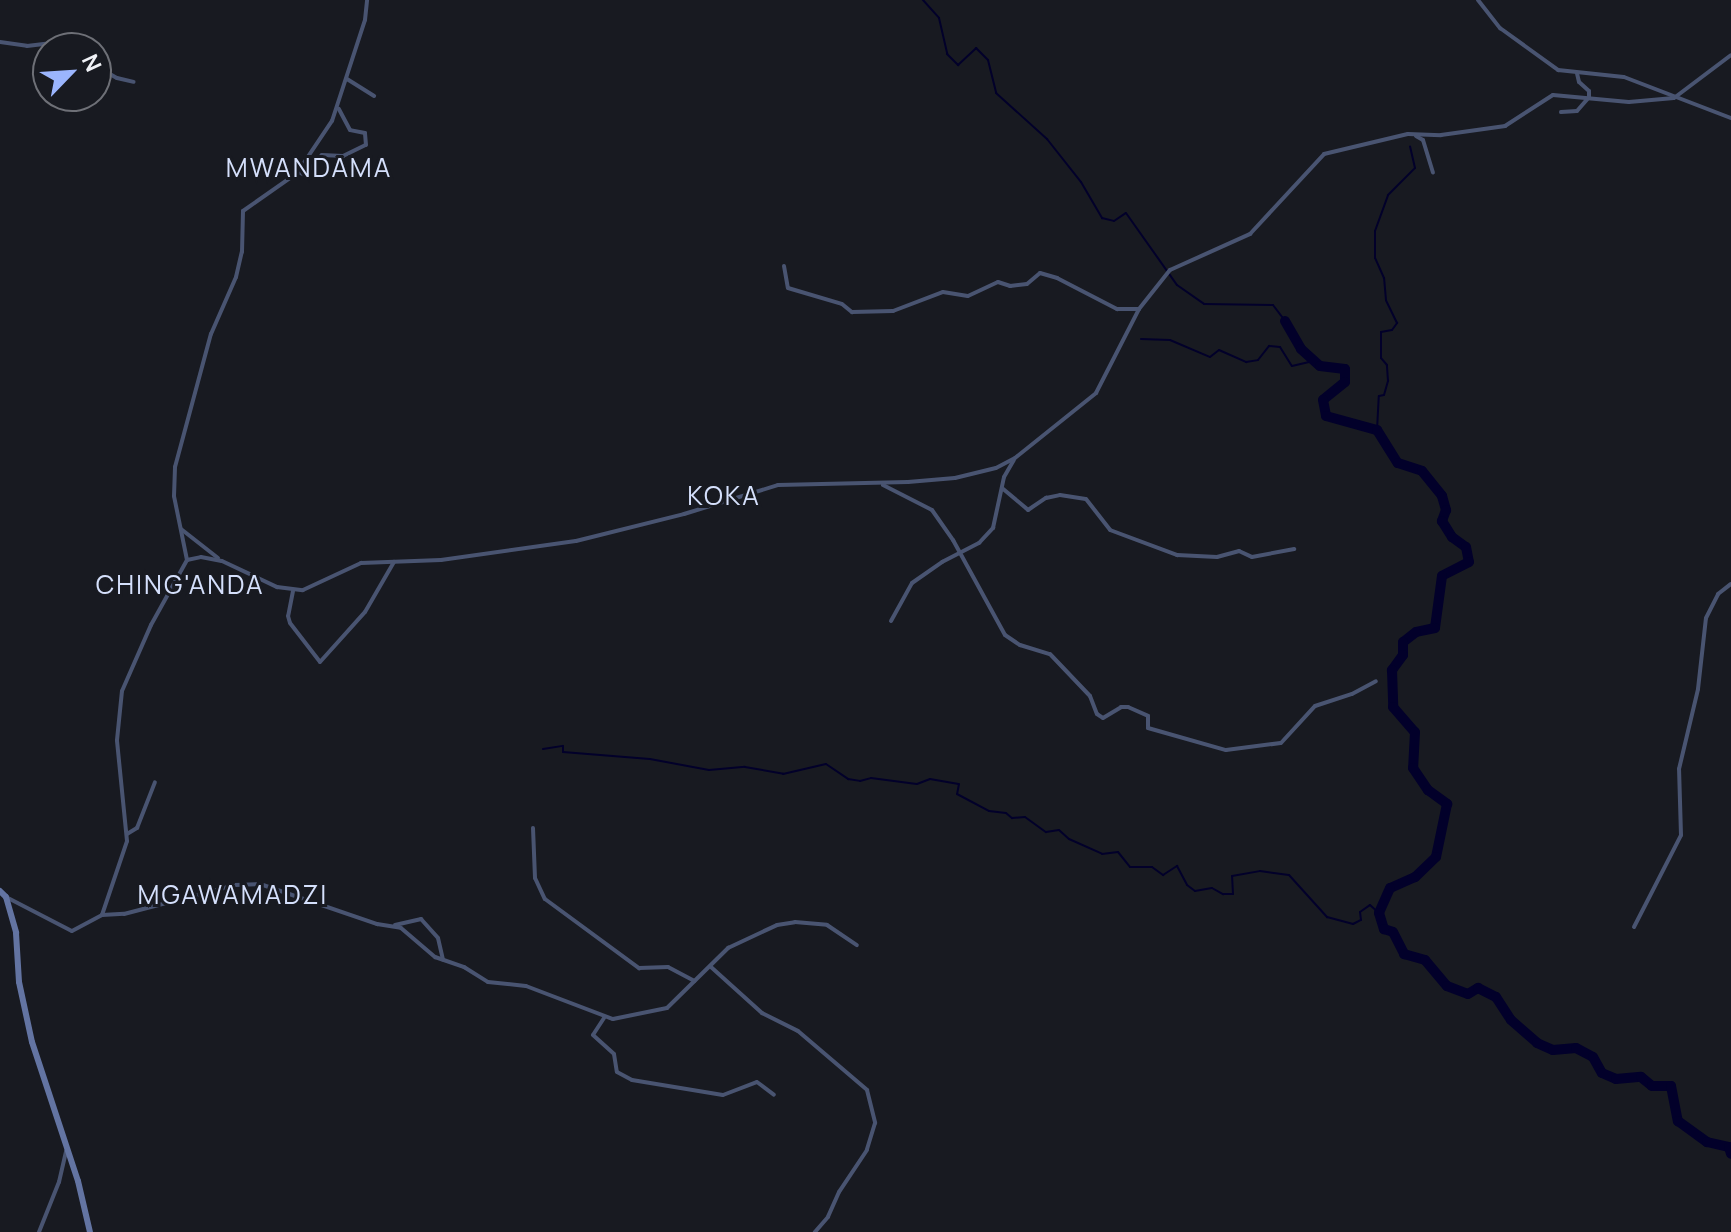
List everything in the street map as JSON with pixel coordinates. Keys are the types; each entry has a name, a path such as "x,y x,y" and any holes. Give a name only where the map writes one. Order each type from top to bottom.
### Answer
{"street":[{"path":"102,915 126,853 127,834 117,740 122,691 151,625 187,560 174,496 175,467 211,334 236,277 242,252 243,211 298,172 339,109 365,20 367,0"},
{"path":"1478,0 1500,28 1558,70 1624,77 1731,118"},
{"path":"0,42 32,45"},
{"path":"187,560 201,557 222,561 293,591 315,586 361,563 441,560 576,541 684,514 778,485 881,484 955,478 996,468 1015,458 1096,393 1139,309 1170,270 1250,234 1324,154 1408,134 1441,135 1505,126 1553,95 1629,102 1674,98 1731,55"},
{"path":"1561,112 1577,111 1589,97 1589,91 1579,82 1577,73"},
{"path":"112,75 134,82"},
{"path":"347,79 374,96"},
{"path":"298,172 305,175 322,155 343,156 366,145 365,133 350,130 339,109"},
{"path":"1408,134 1423,140 1433,172"},
{"path":"784,266 788,288 842,304 852,312 893,311 943,292 968,296 998,282 1010,286 1027,284 1040,273 1057,278 1117,309 1139,309"},
{"path":"891,621 912,583 979,543 993,528 1002,488 1015,458"},
{"path":"881,484 932,510 960,553 1005,635 1020,645 1050,654 1090,696 1097,714 1103,718 1121,707 1128,707 1148,716 1148,728 1226,750 1281,743 1315,706 1352,694 1376,681"},
{"path":"1002,488 1028,510 1046,498 1060,495 1086,499 1110,530 1177,555 1217,557 1239,551 1252,557 1294,549"},
{"path":"179,527 222,561"},
{"path":"293,591 288,616 290,623 320,662 365,612 394,562"},
{"path":"1634,927 1681,835 1679,769 1698,689 1706,618 1715,598 1731,584"},
{"path":"127,834 137,828 155,782"},
{"path":"533,828 535,878 545,899 639,968 668,967 694,981"},
{"path":"3,894 72,931 102,915 124,914 235,885 260,884 377,924 394,925 421,919 438,938 443,959"},
{"path":"3,894 16,933 19,982 32,1042 90,1232"},
{"path":"394,925 443,959 464,967 488,982 526,986 604,1018 663,1010 728,948 743,939 795,922 827,925 857,945"},
{"path":"711,967 762,1013 798,1031 867,1090 875,1123 867,1150 839,1192 828,1217 815,1232"},
{"path":"604,1018 593,1035 614,1054 617,1072 632,1080 723,1095 757,1082 774,1095"},
{"path":"39,1232 59,1182 67,1149"}],"waterway":[{"path":"923,0 939,18 947,54 958,65 976,48 988,60 996,93 1047,139 1081,182 1102,218 1114,221 1126,213 1177,285 1204,304 1273,305 1285,321"},
{"path":"1377,430 1379,396 1384,395 1388,381 1387,365 1381,358 1381,332 1392,330 1397,323 1386,300 1384,278 1375,258 1375,231 1388,195 1415,168 1410,147"},
{"path":"1285,321 1301,349 1320,366 1345,369 1345,382 1323,400 1326,416 1377,430 1398,463 1422,471 1442,496 1446,510 1442,521 1452,537 1466,547 1469,562 1442,576 1435,628 1416,632 1403,642 1403,655 1392,670 1393,707 1415,732 1413,768 1428,790 1447,804 1436,857 1415,877 1390,888 1379,913 1384,929 1393,932 1404,954 1425,960 1447,986 1468,994 1478,988 1496,997 1511,1020 1537,1043 1553,1050 1576,1048 1593,1057 1602,1073 1616,1079 1641,1077 1652,1086 1671,1086 1678,1121 1707,1142 1729,1147 1731,1154"},
{"path":"1141,339 1170,340 1210,357 1219,350 1246,362 1258,360 1269,346 1280,347 1292,366 1314,361"},
{"path":"543,749 563,746 563,752 650,759 709,770 745,767 783,774 826,764 848,779 860,781 871,778 917,784 930,779 959,784 957,794 989,811 1006,813 1012,818 1025,817 1046,832 1059,830 1069,839 1102,854 1118,852 1130,867 1152,867 1163,875 1177,866 1187,885 1195,891 1212,888 1223,894 1233,894 1232,876 1260,871 1289,875 1327,917 1353,924 1361,920 1360,912 1370,905 1379,913"}],"district":[{"name":"MWANDAMA","path":"309,168"},
{"name":"KOKA","path":"724,496"},
{"name":"CHING'ANDA","path":"180,585"},
{"name":"MGAWAMADZI","path":"233,895"}]}
